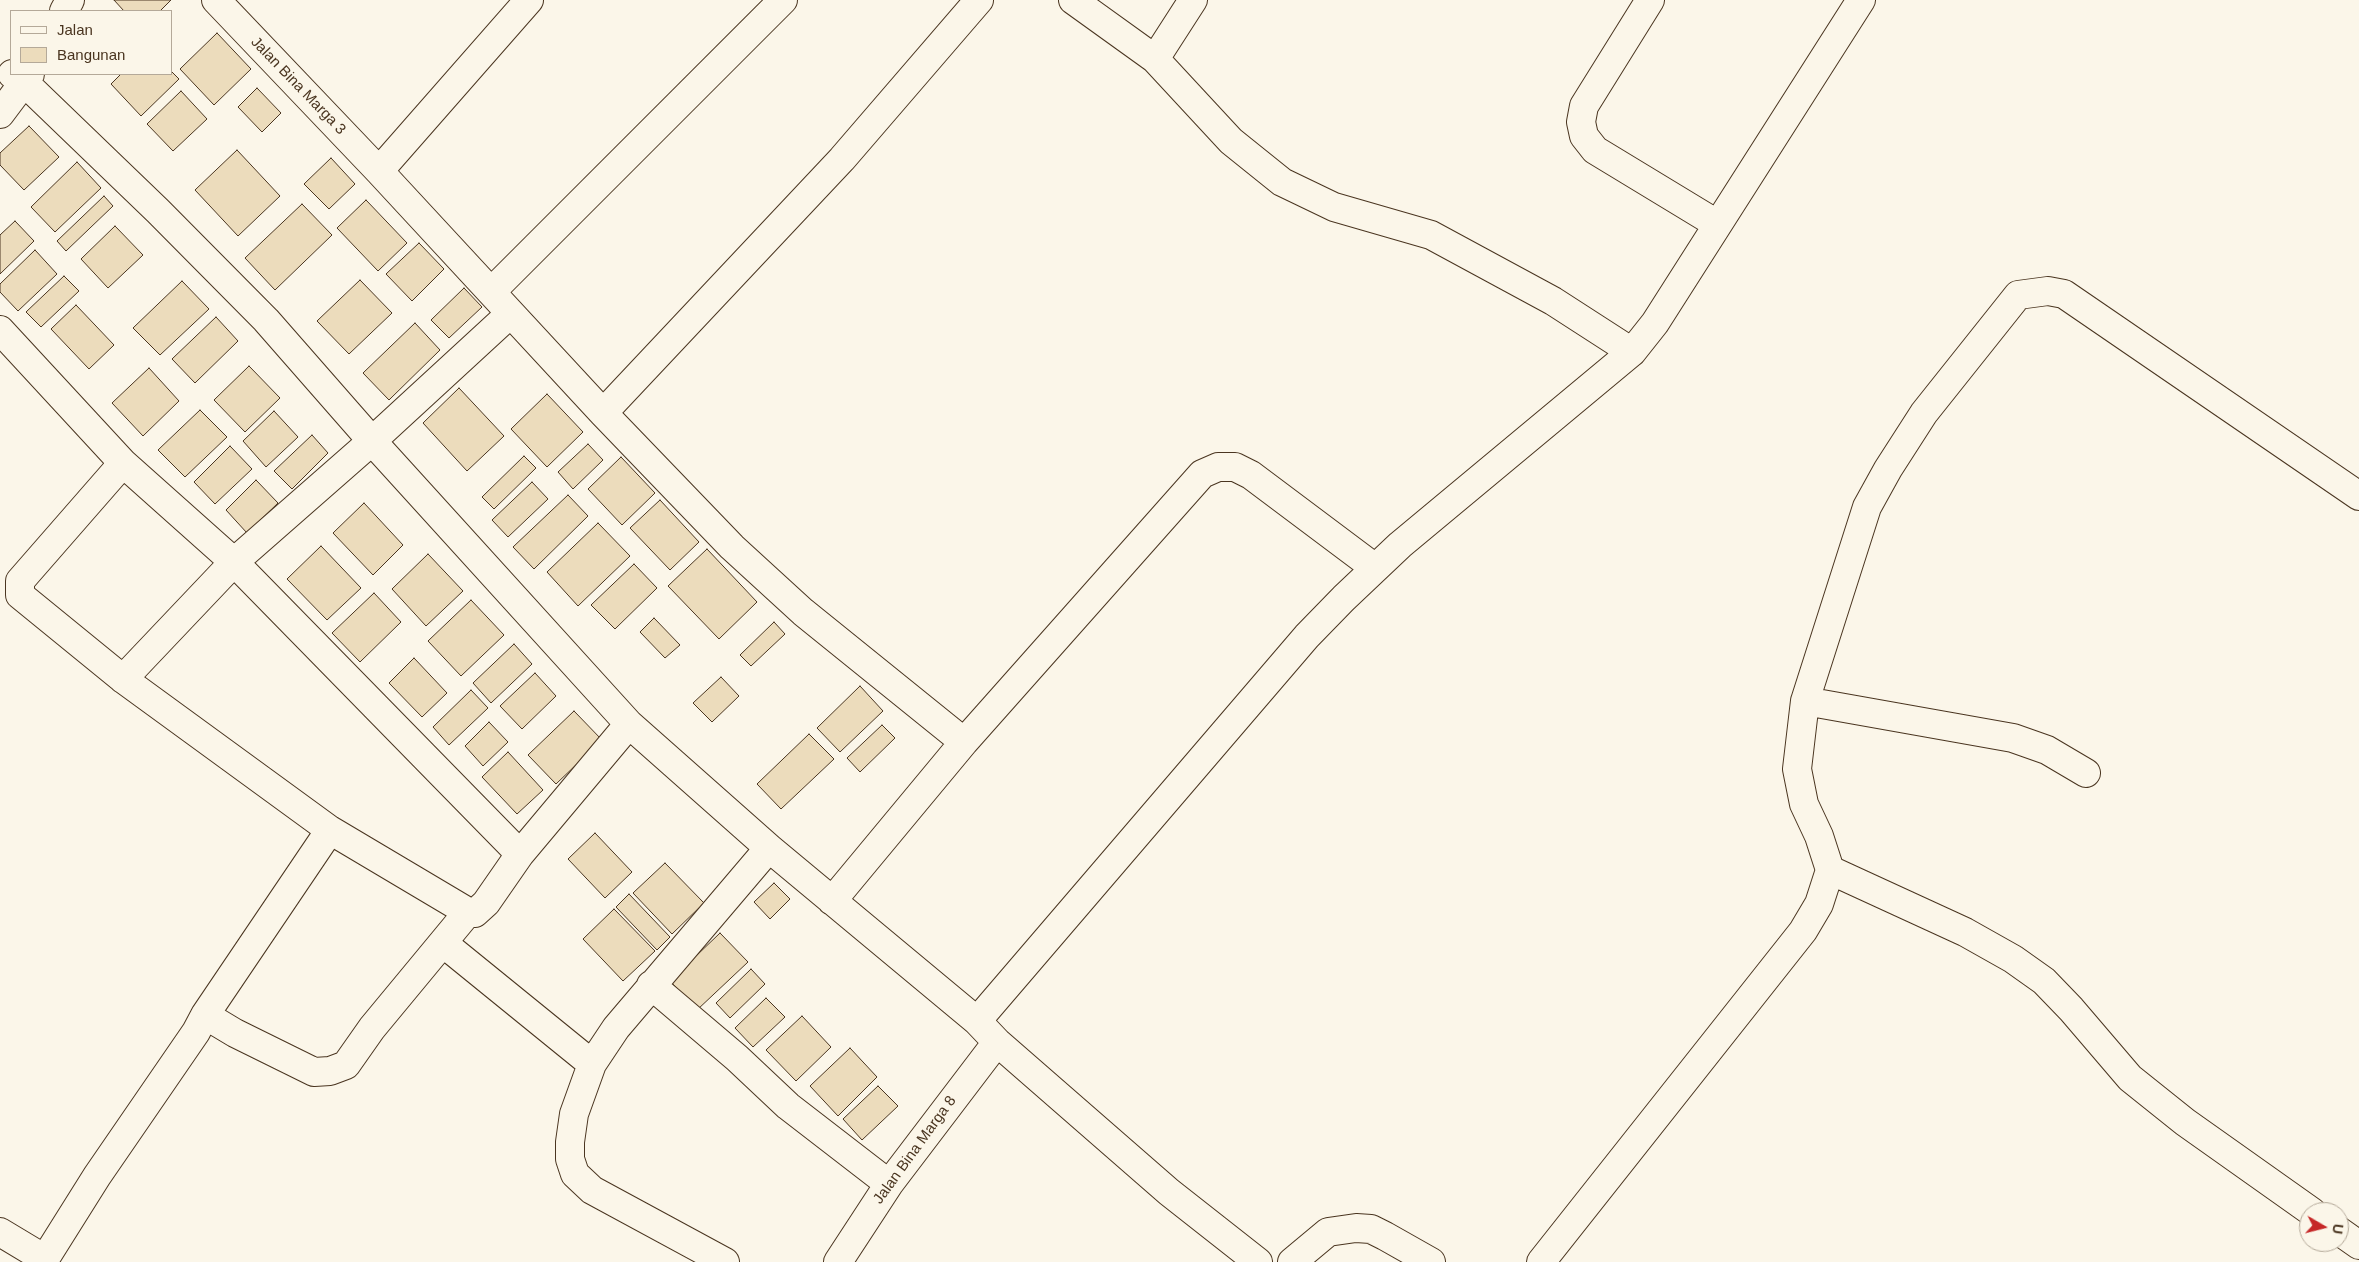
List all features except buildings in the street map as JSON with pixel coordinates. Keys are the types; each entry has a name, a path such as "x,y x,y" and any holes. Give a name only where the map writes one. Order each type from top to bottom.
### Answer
{"street":[{"name":"Jalan Bina Marga 3","path":"216,0 380,171 510,314 732,547 803,612 964,742"},
{"path":"380,171 529,0"},
{"path":"491,292 783,0"},
{"path":"603,413 842,159 979,0"},
{"path":"1073,0 1156,59 1231,141 1282,182 1334,207 1431,235 1553,301 1632,352"},
{"path":"1156,59 1194,0"},
{"path":"1650,0 1584,106 1581,122 1584,136 1595,150 1717,224"},
{"path":"977,1021 1307,636 1375,568 1632,352 1655,323 1861,0"},
{"path":"0,114 20,76 212,263 266,320 372,441 628,724 769,848 977,1021 997,1042 1169,1192 1258,1262"},
{"path":"1541,1262 1804,932 1819,904 1830,870 1819,836 1804,804 1797,769 1805,701 1867,507 1888,469 1924,413 2018,294 2048,291 2064,294 2359,496"},
{"path":"123,679 234,562 372,441 510,314"},
{"path":"0,330 123,463 234,562 520,854"},
{"path":"123,463 20,581 10,600 123,679 330,830 468,912 475,913 486,903 520,854 628,724"},
{"path":"832,901 964,742 1202,474 1218,467 1235,467 1252,475 1375,568"},
{"path":"1805,701 2021,740 2047,750 2086,773"},
{"path":"0,1232 44,1260 97,1176 196,1032 205,1015 330,830"},
{"path":"725,1262 592,1190 575,1174 570,1159 574,1114 592,1064 616,1028 769,848"},
{"path":"1830,870 1965,932 2013,959 2051,988 2130,1078 2185,1122 2299,1203"},
{"path":"205,1015 235,1033 314,1072 330,1071 346,1064 372,1028 468,912"},
{"path":"443,942 592,1064"},
{"path":"651,985 737,1058 788,1106 889,1184"},
{"name":"Jalan Bina Marga 8","path":"838,1262 889,1184 997,1042"},
{"path":"1292,1262 1328,1232 1356,1228 1371,1229 1431,1262"}]}
